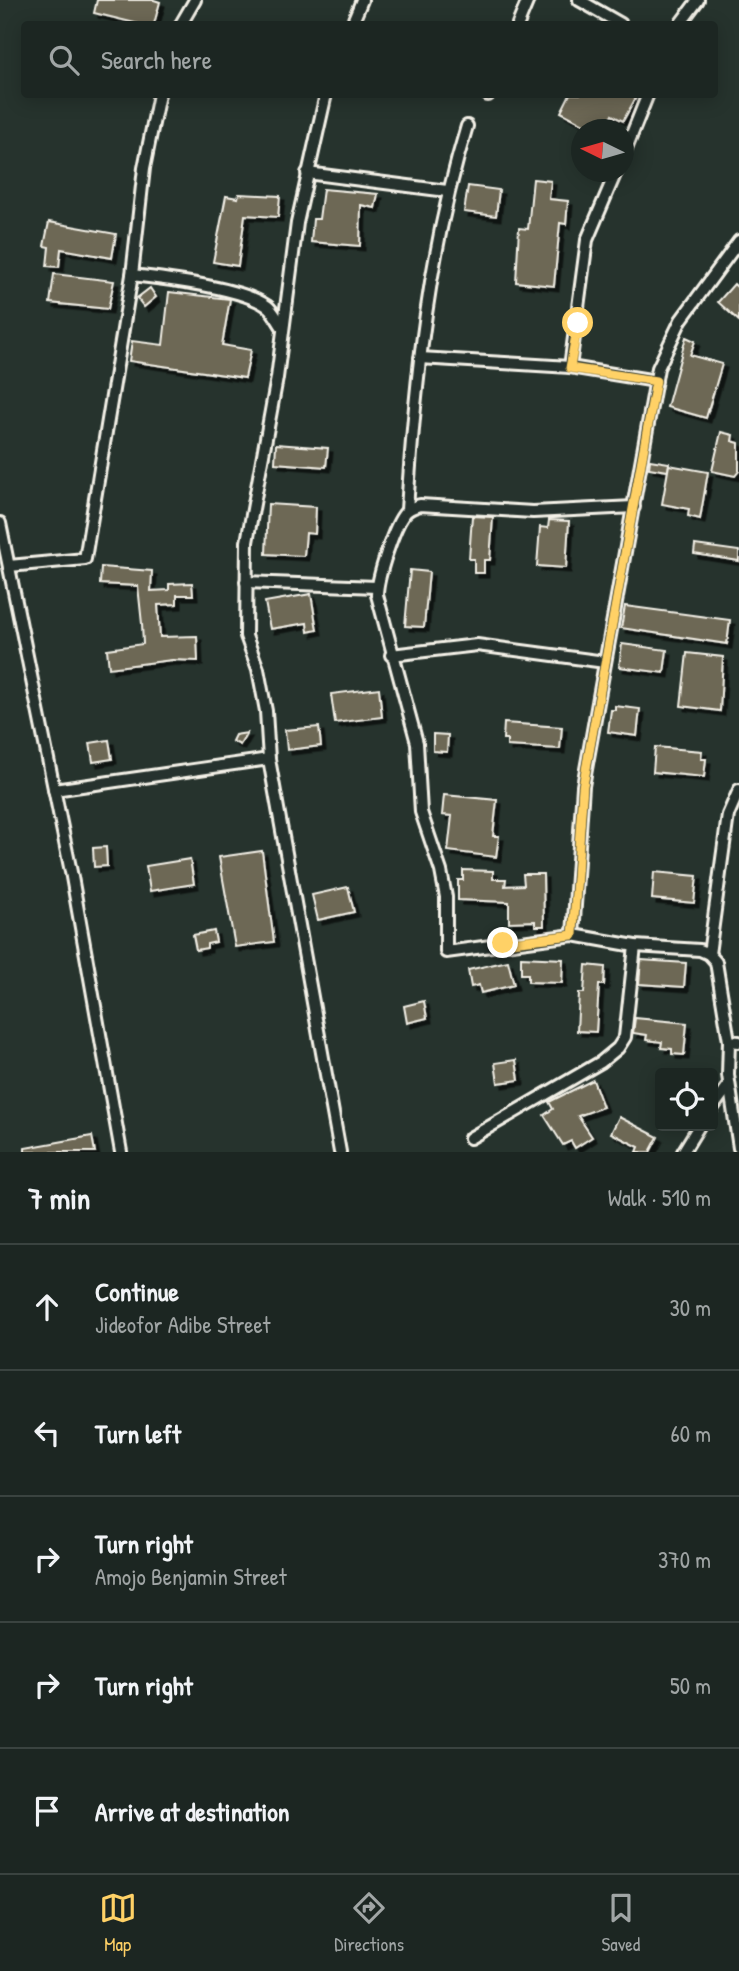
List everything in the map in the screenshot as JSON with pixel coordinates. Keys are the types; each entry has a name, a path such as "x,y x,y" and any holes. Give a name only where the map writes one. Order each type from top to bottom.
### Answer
{"street":[{"path":"183,21 195,0"},
{"path":"353,21 362,0"},
{"path":"518,21 528,0"},
{"path":"579,0 616,21"},
{"path":"682,21 698,0"},
{"path":"9,566 85,559 132,275 144,168 158,98"},
{"path":"325,98 307,173 277,378 247,542 246,636 258,669 266,710 269,759 340,1152"},
{"path":"634,129 646,98"},
{"path":"467,126 447,191 420,358 415,390 407,510 398,523 377,587 391,656 411,713 417,743 421,812 441,871 448,919 446,952 573,935 635,946 709,954"},
{"path":"307,173 447,191"},
{"path":"570,368 587,240 612,182"},
{"path":"573,935 583,786 656,381 662,358 681,320 739,242"},
{"path":"132,275 175,280 252,298 269,307 283,328"},
{"path":"420,358 570,368 656,381"},
{"path":"407,510 420,505 533,512 634,507"},
{"path":"0,523 54,790 121,1152"},
{"path":"246,582 377,587"},
{"path":"391,656 477,645 606,662"},
{"path":"54,790 269,759"},
{"path":"739,790 728,815 709,954 719,972 734,1041 729,1085 739,1148"},
{"path":"470,1138 601,1062 618,1048 628,1024 635,946"},
{"path":"718,1100 729,1085"},
{"path":"683,1152 696,1131"}],"building":[{"path":"97,0 160,2 155,21 127,21 94,13"},
{"path":"568,98 636,98 624,119 612,115 610,119 574,119 561,112"},
{"path":"533,179 551,181 549,199 568,201 566,224 560,223 554,286 516,282 519,228 528,229"},
{"path":"468,186 499,190 496,216 464,212"},
{"path":"323,189 378,194 375,208 361,205 360,246 311,242 313,219 319,219"},
{"path":"239,194 280,196 278,217 245,215 238,266 213,262 226,196 238,198"},
{"path":"49,222 116,234 112,258 61,249 59,267 47,266 49,247 44,246"},
{"path":"54,274 114,281 108,309 50,303"},
{"path":"734,284 739,289 739,321 718,302"},
{"path":"150,288 156,297 144,307 137,298"},
{"path":"169,292 230,299 222,345 251,350 245,378 129,361 132,341 163,345"},
{"path":"686,337 695,341 690,355 722,364 706,418 667,407"},
{"path":"721,432 733,435 732,441 739,443 739,471 735,476 712,471"},
{"path":"276,444 328,448 326,467 275,463"},
{"path":"650,460 669,463 668,471 649,468"},
{"path":"669,465 708,472 700,519 688,516 689,509 662,504"},
{"path":"268,504 316,507 315,534 306,533 304,556 266,554"},
{"path":"472,516 493,517 490,560 484,560 484,573 474,573 474,559 469,559"},
{"path":"549,520 569,521 566,568 537,566 540,527 548,528"},
{"path":"695,545 739,551 739,561 694,554"},
{"path":"101,567 152,571 151,591 169,590 169,584 192,583 193,595 177,595 177,604 158,605 160,637 197,636 198,661 172,660 109,668 107,649 143,644 142,624 138,586 100,584"},
{"path":"410,570 429,572 424,627 405,626"},
{"path":"311,594 317,630 308,632 307,623 270,629 265,602"},
{"path":"625,606 730,620 727,644 621,628"},
{"path":"622,644 667,650 664,673 619,667"},
{"path":"687,653 723,657 720,711 681,706"},
{"path":"379,688 382,717 335,723 331,694"},
{"path":"615,706 640,709 637,736 608,732 611,710 615,710"},
{"path":"504,723 562,727 560,749 507,746 507,739 503,739"},
{"path":"319,727 321,746 287,750 285,730"},
{"path":"247,733 240,745 232,741 235,735"},
{"path":"433,734 448,735 447,752 433,751"},
{"path":"109,740 112,759 93,762 90,743"},
{"path":"655,747 702,751 701,759 706,759 704,777 653,772"},
{"path":"444,795 497,800 493,836 499,836 496,857 448,851 452,816 442,815"},
{"path":"106,847 107,866 94,867 93,848"},
{"path":"262,851 274,942 235,947 219,857"},
{"path":"190,859 194,884 150,891 146,866"},
{"path":"463,870 493,871 493,879 506,879 505,886 524,885 523,874 543,874 544,926 535,926 535,921 509,922 509,902 458,900 458,880 463,880"},
{"path":"654,872 697,876 694,903 652,899"},
{"path":"348,887 354,912 318,920 312,895"},
{"path":"214,931 216,942 207,944 207,948 196,950 193,935"},
{"path":"521,957 563,959 562,983 528,982 528,974 521,974"},
{"path":"641,960 686,963 684,987 639,984"},
{"path":"508,961 514,985 481,993 479,985 471,987 468,970"},
{"path":"586,965 605,967 604,985 599,985 596,1032 577,1031 579,993 584,993"},
{"path":"424,1001 427,1018 407,1023 404,1006"},
{"path":"635,1018 687,1023 684,1055 672,1054 672,1049 661,1048 662,1042 646,1040 647,1035 633,1033"},
{"path":"516,1060 519,1080 498,1083 495,1063"},
{"path":"593,1080 603,1107 578,1116 592,1137 575,1148 571,1141 563,1145 544,1115 553,1109 549,1102"},
{"path":"619,1117 658,1137 650,1152 637,1152 639,1147 611,1133"},
{"path":"92,1136 95,1152 25,1152 25,1148"}],"route":[{"path":"503,943 573,935 583,786 656,381 570,368 578,323"}]}
